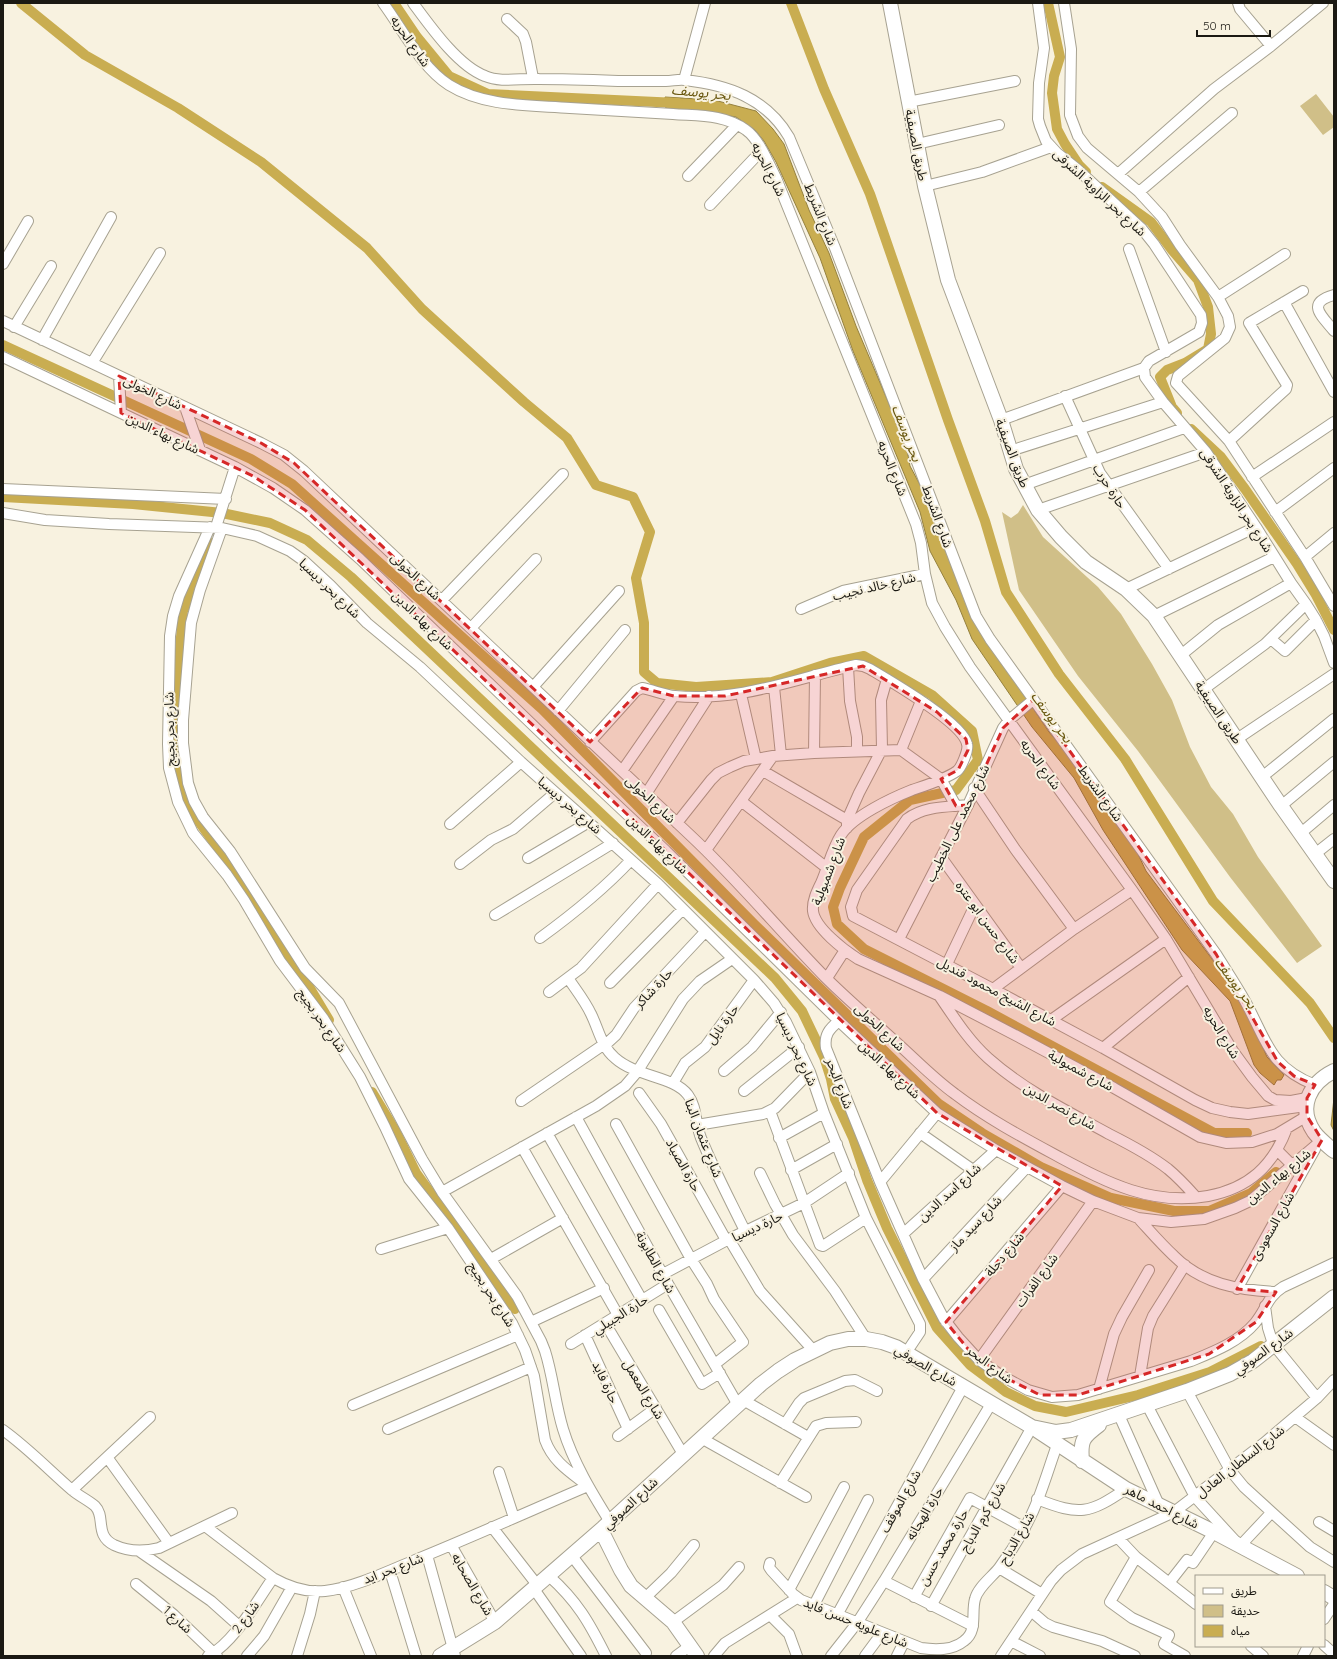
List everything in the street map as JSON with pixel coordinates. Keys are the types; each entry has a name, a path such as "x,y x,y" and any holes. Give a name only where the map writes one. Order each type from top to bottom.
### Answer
{"street":[{"name":"شارع الحريه","path":"383,3 436,76 462,92 476,97 498,102 541,106 719,117 747,130 762,150 782,193 916,524 921,543 925,574 932,602 945,627 970,667 1166,939 1233,1051 1252,1077 1263,1090 1275,1100 1307,1107"},
{"name":"شارع الشريط","path":"413,3 437,35 452,51 473,70 485,76 497,79 577,78 621,81 684,80 716,86 751,98 773,114 789,137 835,248 976,616 1032,701 1216,954 1245,1001 1271,1054 1290,1073 1315,1085"},
{"path":"684,80 705,3"},
{"name":"طريق الصيفية","path":"890,3 925,186 948,280 1010,451 1024,485 1038,510 1073,550 1100,573 1126,589 1154,616 1281,806 1334,881"},
{"name":"شارع بحر الزاوية الشرقى","path":"1038,3 1044,48 1038,83 1038,118 1043,134 1051,147 1142,229 1154,244 1201,315 1202,324 1199,332 1149,361 1144,368 1145,377 1184,428 1206,452 1256,526 1274,557 1316,620 1334,663"},
{"name":"شارع بحر الزاوية الشرقى","path":"1064,3 1071,49 1070,108 1072,122 1082,143 1139,192 1162,217 1180,245 1218,297 1228,316 1230,327 1228,333 1221,342 1178,376 1176,381 1178,386 1229,441 1305,557 1334,606"},
{"path":"1238,3 1240,9 1271,46"},
{"path":"1118,174 1214,89 1271,46 1323,3"},
{"path":"507,19 523,34 533,78"},
{"path":"908,102 1016,80"},
{"path":"1139,192 1232,113"},
{"path":"688,176 737,125"},
{"path":"917,144 999,125"},
{"path":"925,186 982,172 1051,147"},
{"path":"710,205 762,150"},
{"path":"42,340 111,217"},
{"path":"3,264 28,221"},
{"path":"1128,249 1166,352"},
{"path":"92,363 160,253"},
{"path":"1218,297 1285,254"},
{"path":"14,327 51,266"},
{"path":"1229,441 1286,389 1286,383 1249,323 1303,291"},
{"path":"1334,295 1323,298 1319,301 1318,307 1319,314 1334,332"},
{"path":"1284,302 1333,387"},
{"name":"شارع الخولى","path":"3,322 92,363 119,379 186,411 273,449 294,463 442,600 590,742 706,850 827,978 939,1082 997,1123 1078,1167 1122,1187 1155,1197 1172,1198 1196,1197 1219,1193 1247,1181 1261,1170 1278,1151 1288,1128"},
{"name":"شارع بهاء الدين","path":"3,357 121,408 235,467 295,502 349,549 561,753 666,850 839,1021 937,1113 996,1150 1062,1186 1093,1200 1138,1218 1171,1222 1204,1219 1250,1201 1320,1141"},
{"path":"1000,420 1144,368"},
{"path":"119,379 121,408"},
{"name":"حارة حرب","path":"1065,396 1093,460 1108,486 1169,569"},
{"path":"1010,451 1163,402"},
{"path":"186,411 200,450"},
{"path":"1252,477 1334,422"},
{"path":"1024,485 1184,428"},
{"path":"1038,510 1206,452"},
{"path":"216,527 235,467"},
{"path":"1275,512 1334,468"},
{"path":"442,600 562,474"},
{"path":"3,489 226,499"},
{"name":"شارع بحر ديسيا","path":"3,513 61,521 216,527 240,531 263,538 290,551 304,561 367,623 420,667 521,762 658,884 754,980 781,1012 810,1072 824,1113 866,1218 920,1327 920,1332 906,1352"},
{"path":"1126,589 1256,526"},
{"name":"شارع بحر بجيج","path":"216,527 184,583 173,616 170,636 168,693 169,768 178,802 193,834 240,894 280,961 323,1018 360,1077 409,1179 448,1228 512,1323 531,1366 548,1449 560,1465 588,1486"},
{"name":"شارع بحر بجيج","path":"216,527 192,623 183,720 183,743 186,769 188,783 194,801 203,817 230,851 305,968 333,996 344,1010 401,1122 442,1192 517,1296 545,1351 564,1430 605,1526"},
{"path":"1305,557 1333,537"},
{"path":"1154,616 1274,557"},
{"path":"471,628 536,559"},
{"name":"شارع خالد نجيب","path":"801,609 843,591 925,574"},
{"path":"1181,655 1218,625 1291,583"},
{"path":"533,687 619,591"},
{"path":"1204,689 1271,639 1306,604"},
{"path":"1271,639 1285,651 1316,620"},
{"path":"558,711 625,630"},
{"name":"شارع شمبولية","path":"590,742 639,689 642,688 674,696 741,694 774,688 815,675 848,667 863,666 887,679 921,701 952,724 967,743 966,754 958,770 942,779 892,798 847,824 838,840 815,897 813,911 818,925 845,950 858,958 940,996 1107,1084 1200,1137 1213,1141 1239,1144 1265,1139 1288,1128 1307,1107"},
{"path":"848,667 850,701 857,737 857,751"},
{"path":"1237,739 1334,674"},
{"path":"814,753 815,675"},
{"path":"763,771 847,824 859,793 882,750 881,700 887,679"},
{"path":"706,850 763,771 777,756 774,688"},
{"path":"741,694 756,759"},
{"path":"622,771 674,696"},
{"path":"646,794 709,696"},
{"path":"901,750 921,701"},
{"name":"شارع محمد على الخطيب","path":"899,939 968,805 974,788 998,738 1009,720 1032,701"},
{"path":"1262,777 1334,719"},
{"path":"677,823 718,773 744,761 777,756 814,753 901,750 942,779 956,806"},
{"path":"450,824 521,762"},
{"path":"1281,806 1334,762"},
{"path":"169,768 186,769"},
{"path":"974,788 1074,929"},
{"path":"460,864 491,840 513,829 555,793"},
{"path":"741,802 827,868"},
{"path":"1301,833 1334,804"},
{"name":"شارع الشيخ محمود قنديل","path":"968,805 932,808 916,812 907,819 857,890 851,907 853,916 947,964 1212,1108 1248,1114 1307,1107"},
{"path":"528,858 589,822"},
{"path":"1315,854 1334,839"},
{"path":"495,914 613,843"},
{"name":"شارع حسن ابو عتره","path":"941,857 1021,968"},
{"path":"540,938 579,910 631,860"},
{"path":"549,992 582,968 658,884"},
{"path":"993,989 1074,929 1132,890"},
{"path":"947,964 976,905"},
{"path":"610,983 682,909"},
{"name":"حارة شاكر","path":"521,1101 604,1045 619,1032 634,1008 706,932"},
{"path":"1051,1020 1166,939"},
{"path":"827,978 845,950"},
{"path":"442,1192 596,1106 625,1086 637,1072 682,999 700,981 732,958"},
{"path":"1103,1048 1189,977"},
{"name":"شارع عثمان البنا","path":"568,978 587,1006 604,1045 621,1063 637,1072 673,1083 687,1093 692,1101 697,1125 715,1171 745,1231"},
{"name":"حارة نايل","path":"673,1083 684,1063 705,1047 754,980"},
{"name":"شارع نصر الدين","path":"940,996 968,1037 1000,1068 1029,1089 1153,1158 1183,1183 1196,1197"},
{"path":"724,1071 752,1047 781,1012"},
{"name":"شارع البحر","path":"839,1021 827,1032 826,1048 880,1182 923,1279 946,1322 963,1343 980,1360 1002,1376 1028,1390 1040,1395 1065,1397 1099,1389 1191,1361 1225,1346 1249,1330 1276,1292 1334,1263"},
{"path":"744,1091 798,1047"},
{"path":"1334,1071 1326,1075 1315,1085 1307,1107 1310,1125 1320,1141 1334,1151"},
{"path":"697,1125 762,1114 770,1111 775,1108 810,1072"},
{"name":"حارة الصياد","path":"639,1093 656,1115 727,1240 760,1292 813,1350"},
{"path":"770,1111 791,1170 822,1246 866,1218"},
{"path":"780,1138 824,1113"},
{"path":"880,1182 937,1113"},
{"name":"شارع الطابونة","path":"576,1117 668,1284 717,1369 741,1403"},
{"path":"616,1124 691,1259 707,1284 726,1319 743,1342 702,1384 659,1310"},
{"path":"547,1133 642,1300"},
{"path":"920,1133 973,1170"},
{"name":"شارع السعودى","path":"1237,1288 1320,1141"},
{"path":"791,1170 837,1144"},
{"path":"522,1147 604,1288 618,1315"},
{"name":"شارع اسد الدين","path":"903,1234 996,1150"},
{"path":"1278,1151 1292,1165"},
{"name":"شارع سيد ماز","path":"923,1279 1027,1167"},
{"path":"760,1173 793,1235 835,1292 866,1339"},
{"name":"حارة ديسيا","path":"663,1274 727,1240 804,1203 848,1173"},
{"name":"شارع دجلة","path":"946,1322 1062,1186"},
{"name":"شارع الفرات","path":"980,1360 1093,1200"},
{"path":"491,1259 563,1218"},
{"path":"1138,1218 1174,1257 1185,1266 1210,1280 1237,1288 1276,1292"},
{"path":"381,1249 448,1228"},
{"path":"1140,1376 1148,1328 1153,1316 1185,1266"},
{"path":"1099,1389 1114,1334 1149,1270"},
{"name":"حارة الجبيلي","path":"571,1344 668,1284"},
{"path":"512,1323 529,1319 604,1288"},
{"name":"شارع الصوفي","path":"440,1656 454,1652 495,1622 572,1556 683,1454 778,1371 813,1350 830,1343 848,1339 866,1339 882,1342 906,1352 991,1404 1032,1427 1048,1431 1064,1432 1104,1420 1187,1391 1238,1371 1253,1361 1334,1297"},
{"path":"1265,1306 1268,1328 1273,1344 1317,1398"},
{"name":"شارع المعمل","path":"605,1323 683,1454"},
{"path":"353,1405 518,1335"},
{"name":"حارة فايد","path":"585,1336 628,1429"},
{"path":"388,1428 531,1366"},
{"path":"785,1424 798,1403 804,1398 845,1381 855,1380 877,1391"},
{"name":"شارع السلطان العادل","path":"1001,1656 1056,1575 1071,1561 1082,1554 1119,1539 1174,1512 1230,1470 1295,1417 1317,1398 1334,1380"},
{"name":"شارع الموقف","path":"837,1615 963,1387"},
{"path":"538,1396 555,1390"},
{"path":"1187,1391 1230,1470 1244,1487 1310,1547 1334,1562"},
{"path":"741,1403 808,1437"},
{"name":"حارة الهجانه","path":"832,1656 857,1623 884,1581 991,1404"},
{"path":"1147,1405 1195,1497 1240,1546 1271,1513"},
{"path":"618,1436 656,1408"},
{"path":"1118,1415 1159,1505"},
{"path":"72,1490 150,1417"},
{"path":"1295,1417 1334,1445"},
{"path":"1082,1461 1081,1444 1083,1439 1104,1420"},
{"path":"780,1483 813,1430 821,1424 856,1422"},
{"name":"شارع احمد ماهر","path":"1032,1427 1057,1445 1126,1489 1214,1532 1295,1575"},
{"name":"شارع كرم الدباح","path":"931,1606 1032,1427"},
{"path":"3,1430 31,1452 72,1490 95,1506 98,1511 101,1529 109,1541 113,1544 130,1550 148,1551 169,1543 232,1513"},
{"path":"701,1438 806,1497"},
{"name":"شارع الدباح","path":"973,1626 975,1599 999,1568 1025,1528 1057,1445"},
{"path":"107,1457 169,1543"},
{"path":"499,1472 514,1518"},
{"name":"شارع بحر ايد","path":"205,1526 273,1578 292,1587 315,1591 343,1587 390,1571 588,1486"},
{"path":"789,1590 844,1487"},
{"path":"1037,1499 1067,1510 1084,1510 1104,1504 1126,1489"},
{"name":"حارة محمد حسن","path":"914,1597 970,1498 987,1507"},
{"path":"814,1605 868,1500"},
{"path":"987,1507 1025,1528"},
{"path":"1319,1522 1334,1531"},
{"path":"605,1526 626,1578 635,1591 655,1605 673,1622 694,1650 676,1656"},
{"path":"492,1527 536,1587 581,1656"},
{"path":"1169,1583 1187,1560 1193,1563 1214,1532"},
{"path":"1119,1539 1136,1557 1195,1603"},
{"name":"شارع الصحابه","path":"451,1545 495,1622"},
{"path":"645,1598 671,1573 694,1545"},
{"path":"139,1551 205,1596 239,1626"},
{"path":"427,1555 454,1652"},
{"path":"572,1556 646,1654"},
{"path":"1136,1557 1110,1602 1132,1618 1169,1635 1164,1644 1185,1656"},
{"name":"شارع علويه حسن فايد","path":"770,1563 769,1567 771,1570 797,1598 921,1648 941,1653 964,1642 970,1636 973,1626"},
{"path":"673,1622 722,1585 739,1567"},
{"path":"999,1568 1042,1594"},
{"path":"390,1571 416,1656"},
{"path":"549,1576 563,1588 581,1610 606,1656"},
{"name":"شارع 2","path":"213,1655 224,1645 239,1626 273,1578"},
{"path":"884,1581 973,1626"},
{"name":"شارع 1","path":"136,1584 174,1615 213,1655"},
{"path":"247,1656 264,1636 292,1587"},
{"path":"343,1587 371,1656"},
{"path":"297,1656 310,1614 315,1591"},
{"path":"1325,1593 1334,1598"},
{"path":"714,1656 725,1643 797,1598"},
{"path":"1325,1618 1334,1604"},
{"path":"1031,1611 1045,1623 1053,1627 1102,1641 1135,1656"},
{"path":"770,1615 787,1630 793,1654"},
{"path":"865,1656 882,1633"},
{"path":"1011,1641 1040,1656"},
{"path":"897,1656 904,1642"},
{"path":"1325,1646 1334,1654"},
{"path":"1303,1656 1308,1647"}],"highlighted area":[{"path":"119,376 261,443 294,463 590,742 642,688 674,696 725,696 863,666 937,712 966,739 968,750 958,770 941,779 956,806 968,805 1003,728 1033,700 1216,954 1278,1062 1294,1076 1315,1085 1307,1098 1307,1116 1322,1140 1237,1289 1276,1292 1256,1322 1209,1354 1078,1395 1040,1395 1002,1376 968,1349 946,1322 1062,1186 937,1113 666,851 305,510 253,476 121,413"}],"green space":[{"path":"1316,94 1334,117 1334,127 1323,135 1300,106"},
{"path":"1023,505 1043,537 1098,587 1121,614 1172,700 1190,747 1211,787 1233,814 1258,857 1322,946 1297,963 1230,877 1138,751 1078,676 1019,590 1002,512 1011,518 1018,513"}],"water":[{"path":"665,97 714,100 756,111 773,129 784,144 809,210 829,253 856,326 906,444 910,466 934,511 967,605 1049,732 1089,779 1129,835 1146,871 1224,975 1246,1009 1267,1057 1284,1075 1281,1080 1277,1080 1274,1085 1260,1073 1254,1065 1230,1001 1182,950 1103,830 1074,778 1032,727 972,639 956,600 930,551 920,512 853,351 820,258 776,162 764,141 755,130 736,117 712,113 666,110"},
{"path":"1334,1098 1334,1131 1331,1125"}],"waterway":[{"path":"21,3 85,55 178,108 261,162 367,248 422,309 524,402 567,438 596,485 633,497 650,532 636,578 644,623 644,672 657,683 696,687 772,682 830,663 864,656 932,695 972,731 978,760 956,790 910,800 864,837 840,888 833,907 837,924 864,949 987,1011 1214,1133 1247,1133"},
{"name":"بحر يوسف","path":"394,3 417,37 449,76 488,94 678,103"},
{"path":"791,3 824,89 870,194 948,420 985,521 1006,592 1059,674 1125,759 1213,901 1310,1003 1334,1038"},
{"path":"1048,3 1060,57 1054,76 1052,93 1057,129 1079,165 1086,172"},
{"path":"1102,187 1151,222 1172,250 1198,280 1208,307 1211,334 1208,349 1185,363 1167,370 1160,377 1172,407 1177,413"},
{"path":"3,345 251,459 292,484 542,709 754,924 939,1104 982,1133 1041,1167 1111,1198 1174,1211 1209,1211 1251,1193 1276,1172"},
{"path":"1191,429 1221,457 1245,489 1297,564 1316,595 1334,630"},
{"path":"3,497 133,504 222,513 270,523 307,540 351,577 775,978 802,1011 824,1057 835,1099 853,1138 867,1180 887,1228 937,1328 970,1365 1006,1392 1035,1406 1066,1412 1138,1395 1210,1372 1261,1346"},
{"path":"211,543 183,611 174,730 179,780 192,812 234,870 272,933 305,980 329,1020"},
{"path":"372,1092 395,1130 416,1173 515,1309"}]}
